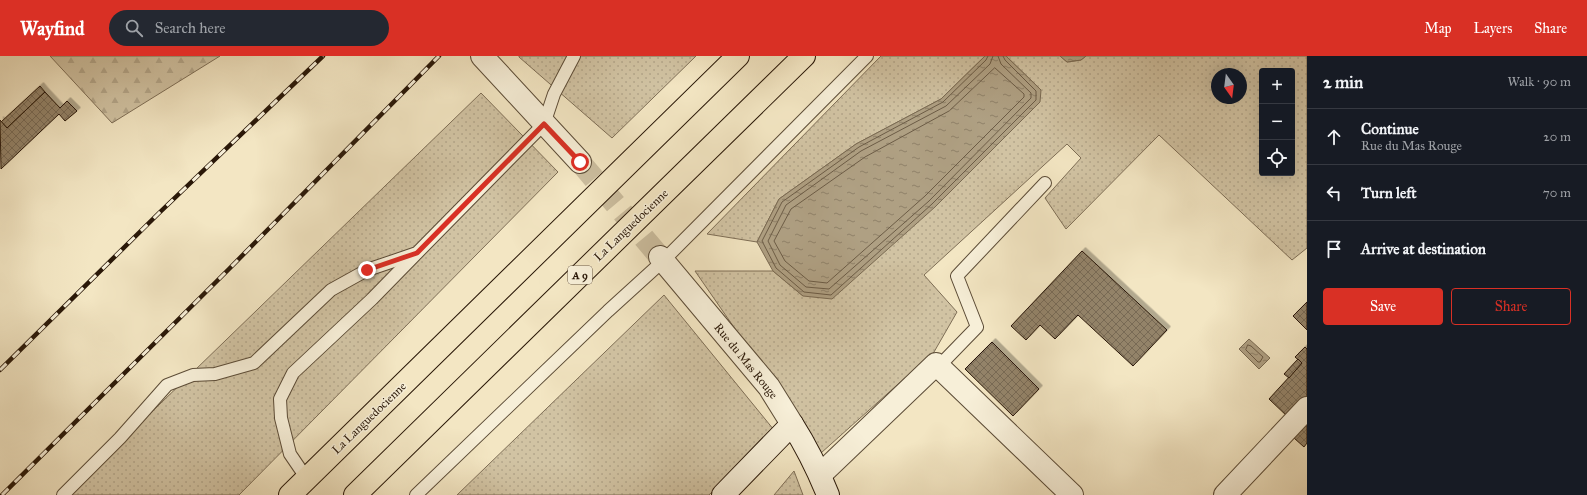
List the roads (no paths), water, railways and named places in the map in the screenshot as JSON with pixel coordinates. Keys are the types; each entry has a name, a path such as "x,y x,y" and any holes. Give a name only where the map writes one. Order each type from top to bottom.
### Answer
{"highway":[{"name":"La Languedocienne","path":"290,495 738,56"},
{"name":"La Languedocienne","path":"355,495 804,56"}],"street":[{"path":"482,56 580,162"},
{"name":"Rue du Mas Rouge","path":"662,259 769,387 804,443 828,495"},
{"path":"820,475 936,364 1072,495"},
{"path":"1225,495 1307,408"},
{"path":"723,495 792,424"}],"lane":[{"path":"307,479 290,454 281,418 280,399 293,373 372,299 544,124 554,94 574,56"},
{"path":"416,495 662,259 867,56"},
{"path":"936,364 944,361 977,327 958,276 1045,183"},
{"path":"63,495 120,438 167,385 193,375 215,374 254,364 331,290 367,270 417,253"}],"water":[{"path":"985,56 1006,56 1041,90 1040,102 935,207 832,299 803,296 773,271 757,242 779,199 856,144 941,99"},
{"path":"1060,56 1086,56 1081,60 1067,62"},
{"path":"1249,339 1270,358 1259,369 1239,349"}],"tunnel":[{"path":"580,162 660,257"}],"railway":[{"path":"0,370 158,214 323,56"},
{"path":"2,495 229,269 439,56"}]}
